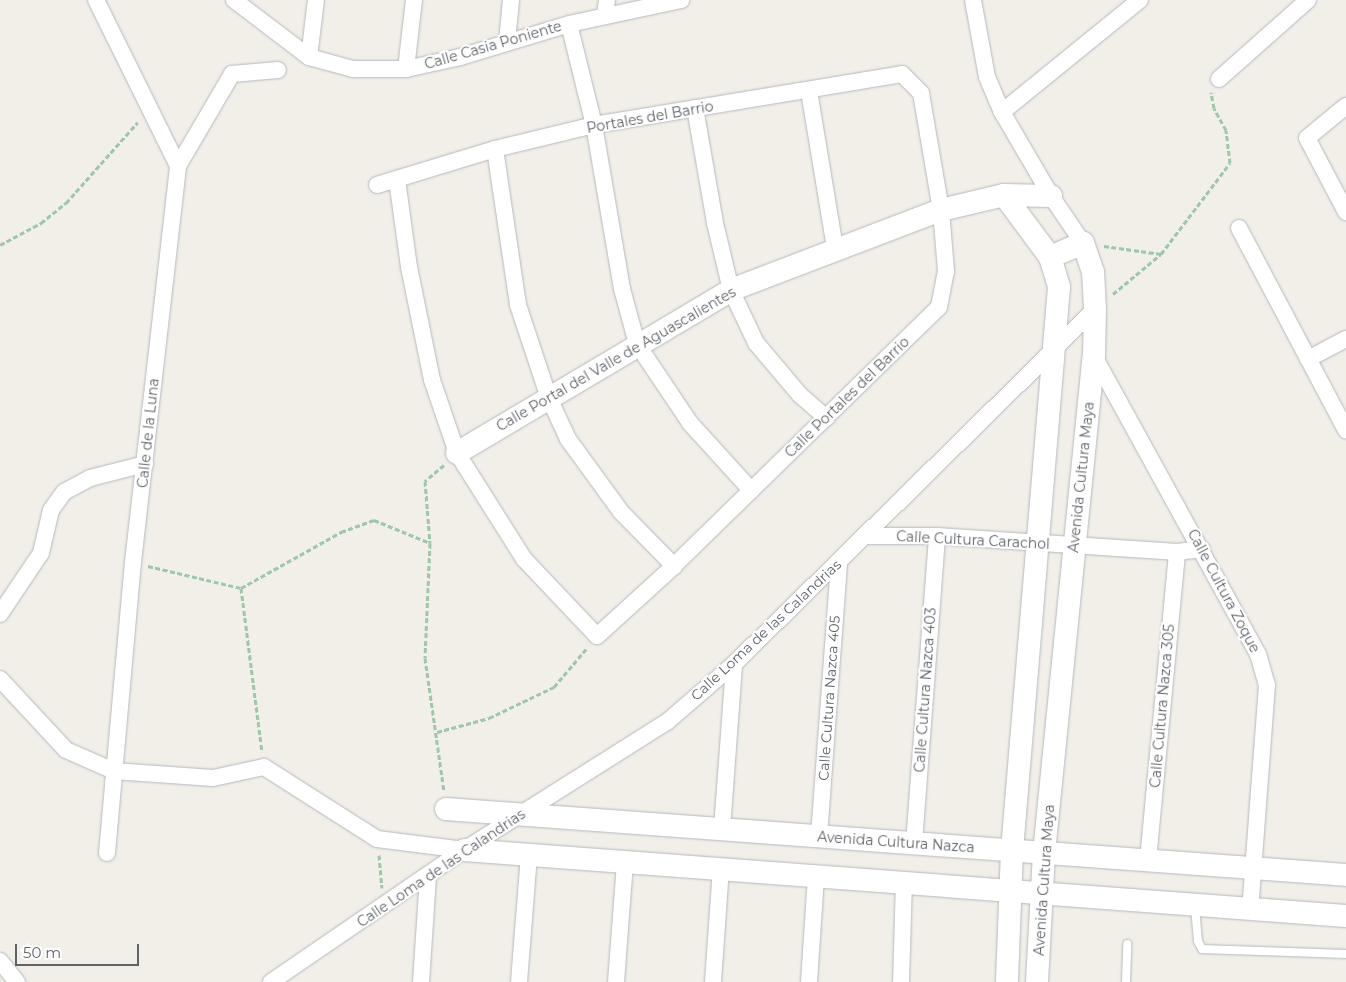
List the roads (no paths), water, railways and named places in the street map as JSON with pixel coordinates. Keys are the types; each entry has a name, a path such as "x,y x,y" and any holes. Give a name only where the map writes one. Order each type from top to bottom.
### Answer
{"street":[{"path":"96,0 178,166"},
{"name":"Calle Casia Poniente","path":"234,0 309,57 353,70 406,69 460,57 507,41 570,24 606,8 681,0"},
{"path":"309,57 316,0"},
{"path":"406,69 414,0"},
{"path":"507,41 511,0"},
{"name":"Avenida Cultura Maya","path":"973,0 987,77 1002,112 1051,196 1083,243 1093,272 1095,309 1094,356 1044,853 1038,982"},
{"path":"1002,112 1140,0"},
{"path":"1219,79 1308,0"},
{"path":"570,24 594,125 622,289 637,344 690,423 751,490"},
{"name":"Calle de la Luna","path":"107,853 133,562 178,166 232,74 278,70"},
{"name":"Portales del Barrio","path":"377,185 495,149 594,125 902,74 921,93"},
{"path":"808,91 835,248"},
{"name":"Calle Portales del Barrio","path":"458,453 524,559 597,636 674,566 939,307 946,271 942,210 921,93"},
{"path":"1346,106 1307,138 1346,212"},
{"path":"695,108 715,223 732,290 756,343 800,395 826,418"},
{"path":"495,149 518,305 549,398 568,439 621,512 674,566"},
{"path":"397,179 409,267 432,380 458,453"},
{"path":"1004,195 1050,257 1059,287 1052,351 1012,850 1007,982"},
{"name":"Calle Portal del Valle de Aguascalientes","path":"458,453 637,344 732,290 835,248 942,210 1004,195 1051,196"},
{"path":"1239,228 1346,430"},
{"path":"1050,257 1083,243"},
{"name":"Calle Loma de las Calandrias","path":"271,982 464,850 668,721 734,664 1095,309"},
{"path":"1308,359 1346,339"},
{"name":"Calle Cultura Zoque","path":"1094,356 1202,549 1258,654 1267,685 1250,909"},
{"path":"0,614 41,553 51,510 64,492 90,478 144,464"},
{"name":"Calle Cultura Carachol","path":"864,536 937,536 1177,552 1202,549"},
{"name":"Calle Cultura Nazca 403","path":"914,843 937,536"},
{"name":"Calle Cultura Nazca 305","path":"1148,860 1177,552"},
{"name":"Calle Cultura Nazca 405","path":"819,836 839,561"},
{"path":"722,829 734,664"},
{"path":"0,679 66,750 114,771 213,778 264,767 377,839 464,850 1346,916"},
{"name":"Avenida Cultura Nazca","path":"446,809 1346,875"},
{"path":"519,982 529,855"},
{"path":"616,982 625,862"},
{"path":"713,982 721,869"},
{"path":"421,982 428,876"},
{"path":"809,982 816,876"},
{"path":"901,982 904,883"},
{"path":"0,961 17,982"}],"lane":[{"path":"1194,905 1198,941 1202,949 1346,954"},
{"path":"1126,982 1127,944"}]}
